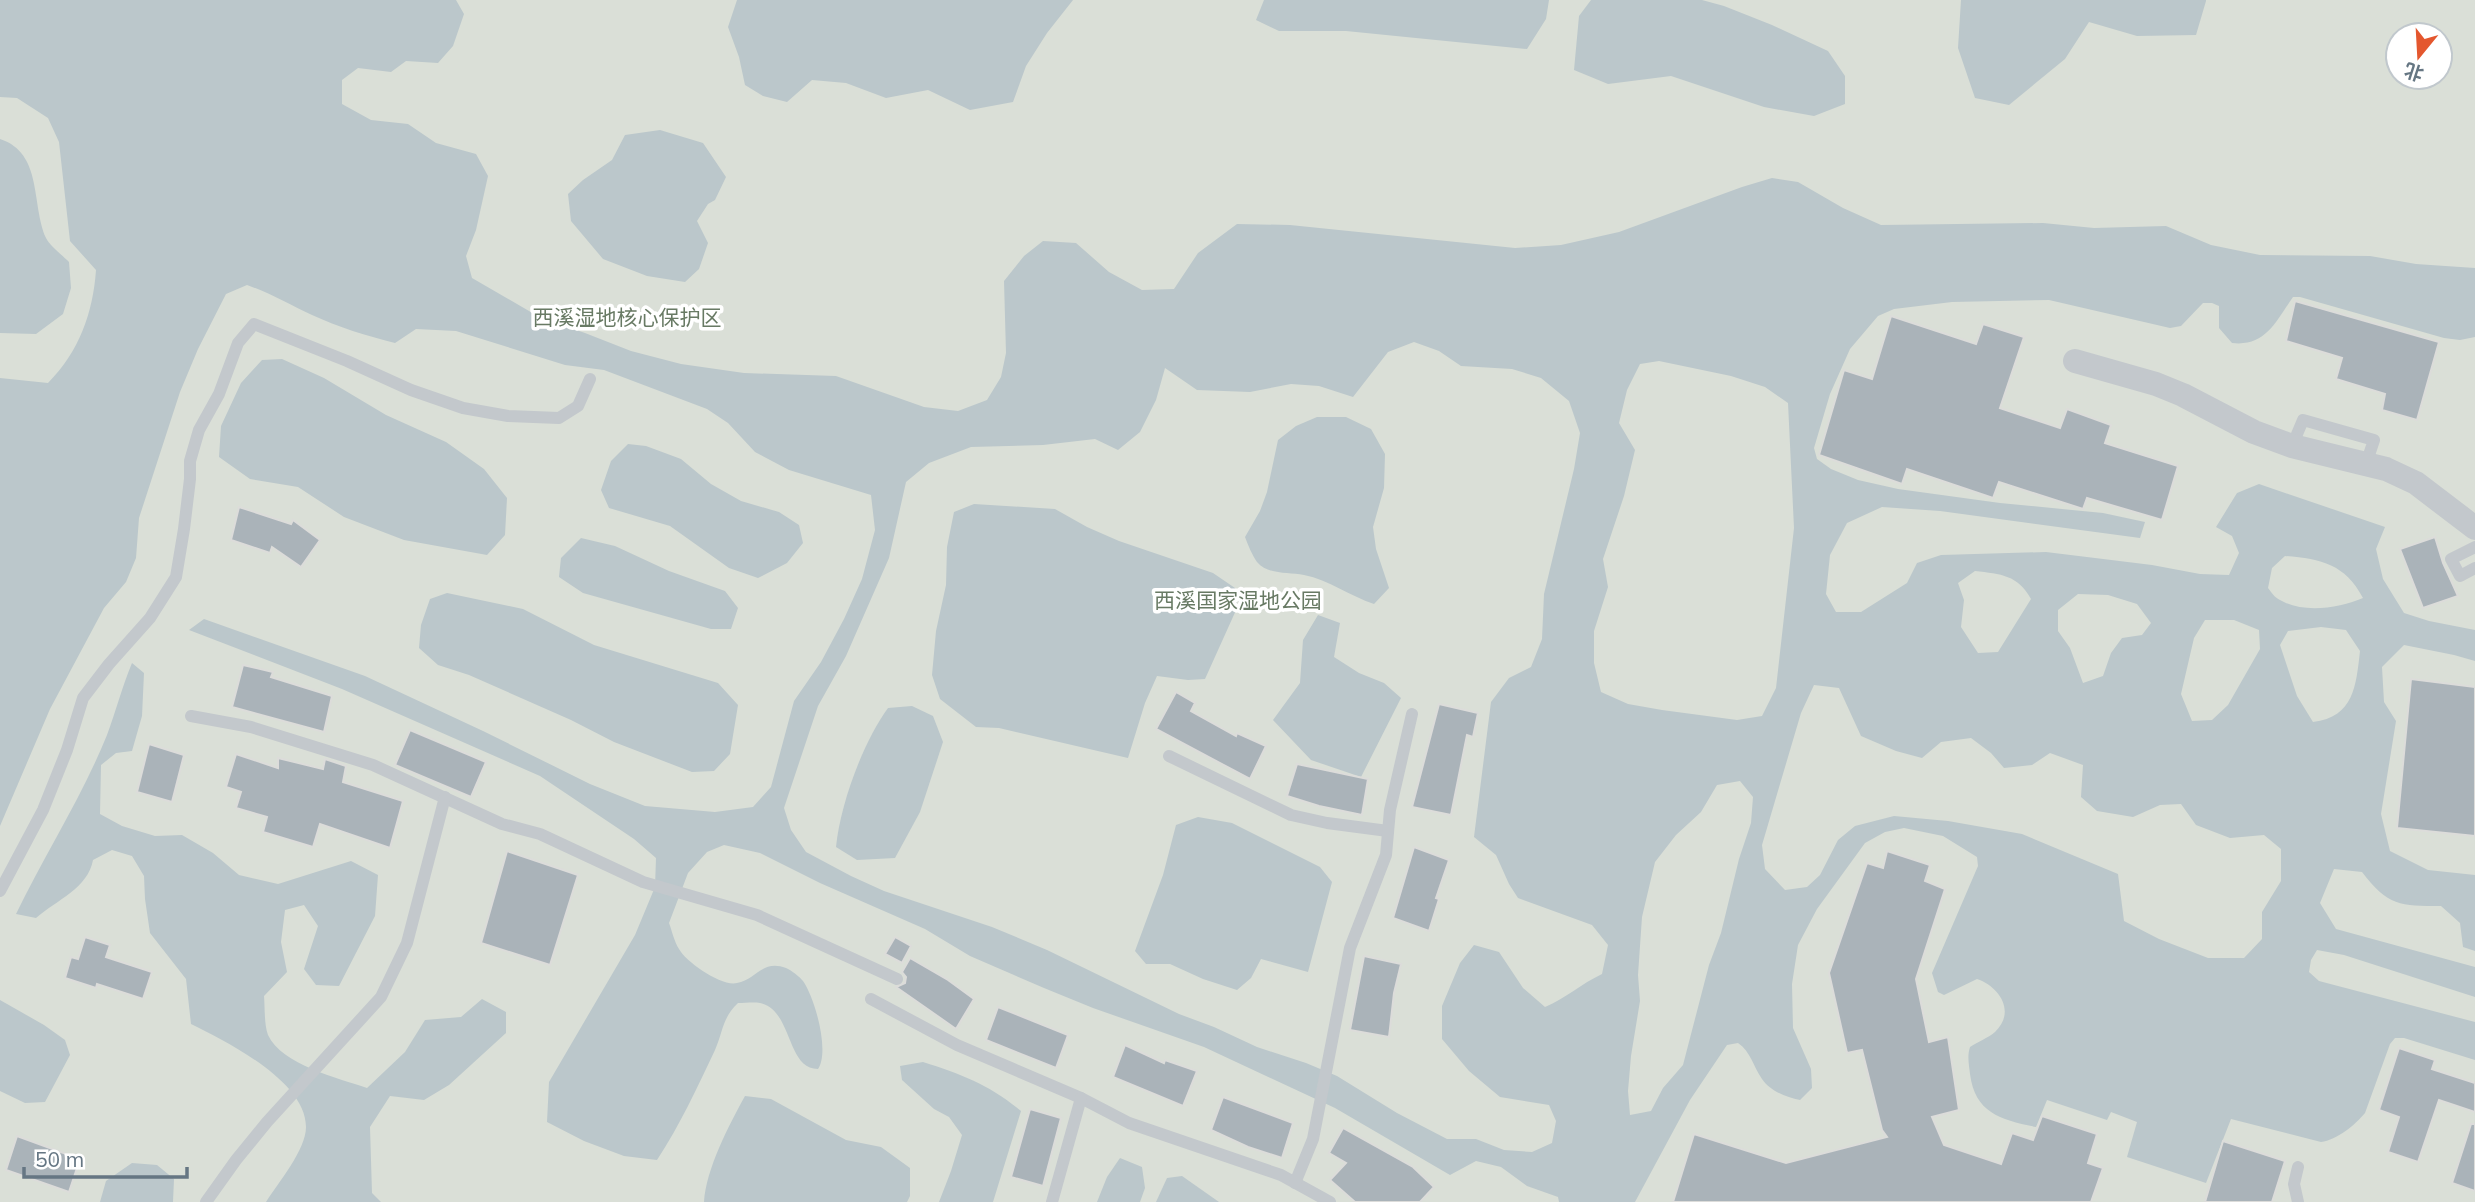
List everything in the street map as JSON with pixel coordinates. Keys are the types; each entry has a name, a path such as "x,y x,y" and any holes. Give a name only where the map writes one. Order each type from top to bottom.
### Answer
{"street":[{"path":"2075,361 2156,384 2254,432 2292,446 2386,469 2416,483 2475,528"}],"lane":[{"path":"0,891 43,810 67,750 83,698 108,664 150,618 176,577 189,491 190,461 199,430 219,394 238,343 254,324 437,399 463,408 508,416 559,418 578,406 590,379"},
{"path":"2475,547 2451,559 2460,576 2475,568"},
{"path":"1296,1183 1313,1139 1350,948 1386,855 1390,810 1412,713"},
{"path":"191,716 251,727 373,765 502,824 540,834 643,882 757,915 897,979"},
{"path":"1169,756 1291,815 1388,831"},
{"path":"206,1202 236,1160 381,997 407,943 445,797"},
{"path":"871,999 957,1045 1081,1098 1129,1123 1202,1146 1296,1183 1330,1202"},
{"path":"1052,1202 1081,1098"},
{"path":"2298,1167 2294,1184 2298,1202"}],"green space":[{"name":"西溪国家湿地公园","path":"0,0 2475,0 2475,1202 0,1202"}],"shaded area":[{"path":"0,0 456,0 464,14 453,46 438,63 406,61 391,72 358,68 342,80 342,104 371,120 408,124 436,143 476,154 488,176 476,230 466,256 472,278 541,318 631,351 681,364 744,373 836,376 924,407 958,411 987,400 1001,377 1006,353 1004,281 1024,256 1043,241 1076,243 1109,272 1142,290 1174,289 1198,253 1237,224 1290,225 1515,248 1561,245 1619,232 1772,178 1798,182 1843,208 1881,225 2043,223 2094,228 2166,226 2211,245 2260,255 2370,256 2416,264 2475,268 2475,337 2460,340 2444,338 2300,297 2293,297 2262,337 2244,343 2232,343 2219,328 2219,306 2212,303 2203,303 2181,326 2170,328 2049,300 1952,302 1894,309 1878,316 1850,349 1830,394 1814,448 1817,459 1831,469 1858,480 1898,489 2103,513 2145,522 2140,538 1940,511 1882,507 1847,523 1830,555 1826,594 1836,612 1861,612 1907,583 1917,563 1941,555 2046,552 2152,565 2200,574 2229,575 2239,553 2232,536 2216,527 2237,493 2259,484 2385,527 2376,549 2383,579 2404,613 2475,630 2475,661 2404,645 2382,667 2384,702 2396,721 2381,814 2390,851 2428,870 2475,875 2475,951 2463,947 2460,923 2441,906 2396,902 2380,892 2362,872 2334,869 2320,903 2336,929 2475,967 2475,997 2344,955 2317,950 2311,960 2309,972 2319,981 2475,1022 2475,1060 2404,1038 2395,1038 2390,1044 2365,1113 2351,1127 2321,1142 2231,1119 2206,1183 2127,1157 2137,1122 2111,1112 2107,1120 2047,1100 2036,1127 2001,1117 1984,1106 1978,1098 1973,1087 1968,1057 1970,1047 1995,1032 2001,1024 2005,1009 2002,1001 1992,988 1977,979 1944,995 1938,992 1932,973 1978,866 1977,857 1943,836 1904,828 1885,832 1865,843 1817,909 1798,945 1792,984 1793,1028 1811,1069 1812,1088 1800,1100 1779,1093 1762,1079 1749,1055 1738,1043 1727,1045 1690,1100 1635,1202 1559,1202 1558,1197 1527,1186 1501,1167 1476,1161 1450,1175 1335,1108 1204,1047 1044,988 970,956 925,929 820,883 760,853 724,845 707,852 688,873 669,923 676,943 689,960 705,972 730,983 744,981 771,966 786,968 800,978 808,989 820,1025 822,1050 818,1069 800,1060 778,1016 771,1008 760,1003 738,1003 726,1020 695,1092 657,1160 624,1156 584,1141 547,1122 549,1082 635,935 655,887 656,858 634,839 540,776 342,689 189,630 204,619 365,676 590,784 645,806 715,812 753,807 771,787 794,701 821,662 862,579 875,530 871,495 789,470 755,452 728,423 707,409 604,370 565,365 456,331 416,329 395,343 332,323 247,285 226,294 198,349 180,392 139,518 136,558 126,582 104,608 50,709 0,826 0,378 48,383 59,371 76,345 88,316 96,270 70,241 59,142 48,118 17,98 0,97","holes":["1414,342 1439,351 1461,366 1512,369 1541,378 1569,401 1580,433 1544,594 1542,639 1531,667 1509,678 1491,702 1474,837 1496,855 1518,898 1592,925 1608,945 1602,974 1545,1007 1523,988 1499,952 1474,945 1460,963 1442,1006 1442,1039 1469,1071 1500,1097 1549,1105 1556,1121 1552,1143 1532,1152 1504,1150 1476,1139 1447,1139 1397,1113 1337,1076 1257,1047 1179,1014 1047,950 992,927 884,891 851,876 806,852 791,830 784,808 818,706 846,656 889,558 906,482 929,463 971,447 1043,445 1095,439 1118,450 1140,432 1156,400 1165,368 1197,390 1250,392 1291,384 1319,386 1353,397 1388,352","1659,361 1731,376 1765,387 1788,403 1794,528 1776,688 1762,716 1737,720 1662,710 1628,704 1601,692 1594,663 1594,631 1608,587 1603,559 1624,496 1635,450 1619,423 1627,390 1640,364","2285,556 2298,557 2331,565 2348,578 2363,598 2333,607 2299,607 2280,600 2268,588 2272,568","1975,571 2008,577 2020,585 2031,599 1998,652 1978,653 1961,627 1964,600 1958,583","2078,594 2108,595 2137,604 2151,623 2142,635 2122,638 2111,653 2103,676 2083,683 2070,648 2058,631 2058,610","2205,620 2234,620 2259,630 2260,649 2228,705 2212,720 2192,721 2181,694 2194,638","2321,627 2346,630 2360,651 2354,688 2345,707 2327,719 2313,722 2297,696 2280,645 2288,631","1814,685 1839,688 1861,736 1896,751 1922,758 1941,742 1971,738 1991,753 2004,768 2032,765 2050,753 2083,765 2081,797 2097,811 2133,817 2160,805 2181,804 2196,825 2230,838 2264,835 2281,849 2281,881 2262,912 2262,939 2244,958 2208,958 2159,939 2124,921 2118,874 2022,834 1948,821 1894,816 1855,826 1838,840 1820,875 1807,887 1785,890 1765,869 1762,845 1801,713","1740,781 1753,797 1751,823 1683,1065 1663,1088 1651,1111 1630,1115 1628,1091 1640,1001 1638,975 1642,917 1655,862 1676,835 1701,812 1717,785"]},
{"path":"737,0 1073,0 1026,66 1013,102 970,110 928,90 886,98 846,83 812,80 787,102 763,96 745,85 739,57 728,27"},
{"path":"1264,0 1549,0 1546,19 1527,49 1346,31 1279,31 1256,20"},
{"path":"1591,0 1702,0 1772,25 1828,51 1845,76 1845,104 1814,116 1764,107 1671,76 1608,84 1574,70 1579,16"},
{"path":"1961,0 2206,1 2196,35 2137,36 2089,22 2065,59 2009,105 1975,98 1958,48"},
{"path":"660,130 703,143 726,177 715,200 708,204 697,221 708,243 699,269 685,282 647,276 603,259 571,221 568,194 612,160 625,135"},
{"path":"0,139 14,146 23,156 34,181 41,225 46,238 69,262 71,288 63,314 36,334 0,333"},
{"path":"282,359 324,378 386,415 446,442 484,469 507,498 505,535 487,555 404,540 344,517 298,487 250,479 219,457 221,426 241,383 262,360"},
{"path":"1317,417 1346,417 1371,429 1385,454 1384,488 1373,527 1376,549 1389,588 1374,604 1313,577 1267,569 1257,562 1245,537 1267,492 1278,440 1296,426"},
{"path":"628,444 646,446 681,459 711,484 741,501 779,512 799,525 803,543 787,563 758,578 729,568 670,526 609,508 601,490 611,461"},
{"path":"974,504 1055,509 1119,541 1213,573 1235,588 1237,608 1205,679 1157,676 1145,703 1128,758 999,728 976,727 940,699 932,675 936,631 946,585 947,547 954,512"},
{"path":"581,538 615,546 669,571 725,591 738,608 731,629 711,629 583,593 559,577 561,558"},
{"path":"447,593 523,609 594,645 718,683 738,705 730,754 714,771 692,772 614,742 469,675 438,665 419,648 421,625 430,599"},
{"path":"1318,615 1340,623 1334,657 1359,673 1384,683 1401,698 1361,777 1311,760 1273,720 1300,683 1303,640"},
{"path":"132,663 144,673 142,716 132,751 116,753 101,765 100,814 122,826 155,836 182,835 213,853 239,875 278,884 351,861 378,875 375,916 339,986 316,985 304,969 318,926 304,905 285,910 281,942 287,972 264,996 268,1035 285,1055 312,1069 367,1088 405,1052 425,1020 461,1017 482,999 506,1012 506,1033 449,1085 424,1100 390,1096 370,1127 372,1193 381,1202 266,1202 301,1146 306,1127 303,1110 293,1094 262,1065 191,1024 186,979 150,933 144,876 132,856 112,850 93,860 90,870 78,886 36,918 16,914 97,758"},
{"path":"912,706 933,716 943,742 920,812 895,858 857,860 836,847 842,812 854,774 870,738 888,708"},
{"path":"1198,817 1232,823 1320,867 1332,882 1308,972 1261,959 1251,978 1237,990 1170,964 1146,964 1135,951 1163,875 1176,825"},
{"path":"0,1000 65,1040 70,1055 45,1102 25,1103 0,1091"},
{"path":"923,1062 975,1081 1021,1111 993,1202 939,1202 962,1135 949,1117 934,1109 902,1080 900,1066"},
{"path":"745,1096 771,1099 846,1140 881,1147 910,1168 910,1196 907,1202 704,1202 714,1162"},
{"path":"1120,1158 1142,1167 1145,1188 1140,1202 1097,1202 1107,1177"},
{"path":"132,1163 157,1165 174,1179 173,1202 100,1202 106,1181"},
{"path":"1182,1176 1219,1202 1156,1202 1167,1178"}],"building":[{"path":"2295,301 2439,342 2417,420 2382,410 2385,394 2336,379 2342,358 2286,341"},
{"path":"1891,316 1976,344 1983,324 2024,337 2000,408 2060,428 2067,409 2111,425 2105,443 2178,466 2162,520 2087,498 2083,509 1999,482 1993,498 1907,469 1902,484 1819,455 1844,370 1872,379"},
{"path":"239,507 291,524 293,520 320,540 301,567 272,547 270,553 231,540"},
{"path":"2435,537 2458,596 2423,608 2400,549"},
{"path":"243,665 273,672 271,677 332,696 324,732 232,707"},
{"path":"2411,679 2475,687 2475,836 2397,828"},
{"path":"1176,692 1195,703 1191,711 1236,736 1237,733 1266,746 1250,779 1156,729"},
{"path":"1439,704 1478,713 1473,737 1467,735 1451,815 1412,807"},
{"path":"410,730 486,762 471,797 395,765"},
{"path":"149,744 184,755 172,802 137,792"},
{"path":"236,754 278,768 278,758 323,769 325,759 346,766 343,782 403,801 390,848 320,824 313,847 263,832 267,817 236,808 241,792 226,787"},
{"path":"1297,764 1368,779 1362,815 1287,796"},
{"path":"1414,847 1449,860 1436,898 1439,899 1429,931 1393,918"},
{"path":"507,851 578,875 550,965 481,943"},
{"path":"1887,851 1930,865 1925,881 1945,889 1916,979 1929,1042 1948,1037 1959,1110 1932,1117 1944,1145 2001,1164 2012,1133 2033,1140 2042,1116 2097,1134 2088,1163 2103,1168 2091,1202 1673,1202 1694,1134 1786,1163 1887,1137 1882,1130 1862,1050 1847,1053 1829,973 1867,863 1883,868"},
{"path":"85,937 110,945 106,957 152,972 143,999 97,984 96,988 65,978 71,957 78,959"},
{"path":"895,937 911,946 902,963 885,954"},
{"path":"1364,956 1401,964 1394,993 1389,1037 1350,1030"},
{"path":"910,958 974,999 956,1029 896,987 905,983 906,977 902,972"},
{"path":"998,1007 1068,1035 1056,1068 986,1040"},
{"path":"1125,1045 1164,1063 1165,1060 1197,1071 1183,1106 1113,1077"},
{"path":"2399,1048 2435,1060 2432,1069 2475,1083 2475,1112 2439,1100 2418,1162 2388,1152 2399,1117 2379,1110"},
{"path":"1223,1097 1293,1123 1282,1158 1248,1147 1211,1130"},
{"path":"1030,1109 1061,1118 1043,1186 1011,1177"},
{"path":"2471,1124 2475,1124 2475,1191 2452,1183"},
{"path":"1343,1128 1413,1167 1434,1187 1420,1202 1355,1202 1330,1180 1346,1163 1329,1153"},
{"path":"17,1136 80,1159 69,1192 6,1170"},
{"path":"2223,1141 2285,1161 2272,1202 2205,1202"}],"park label":[{"name":"西溪湿地核心保护区","path":"627,318"}]}
